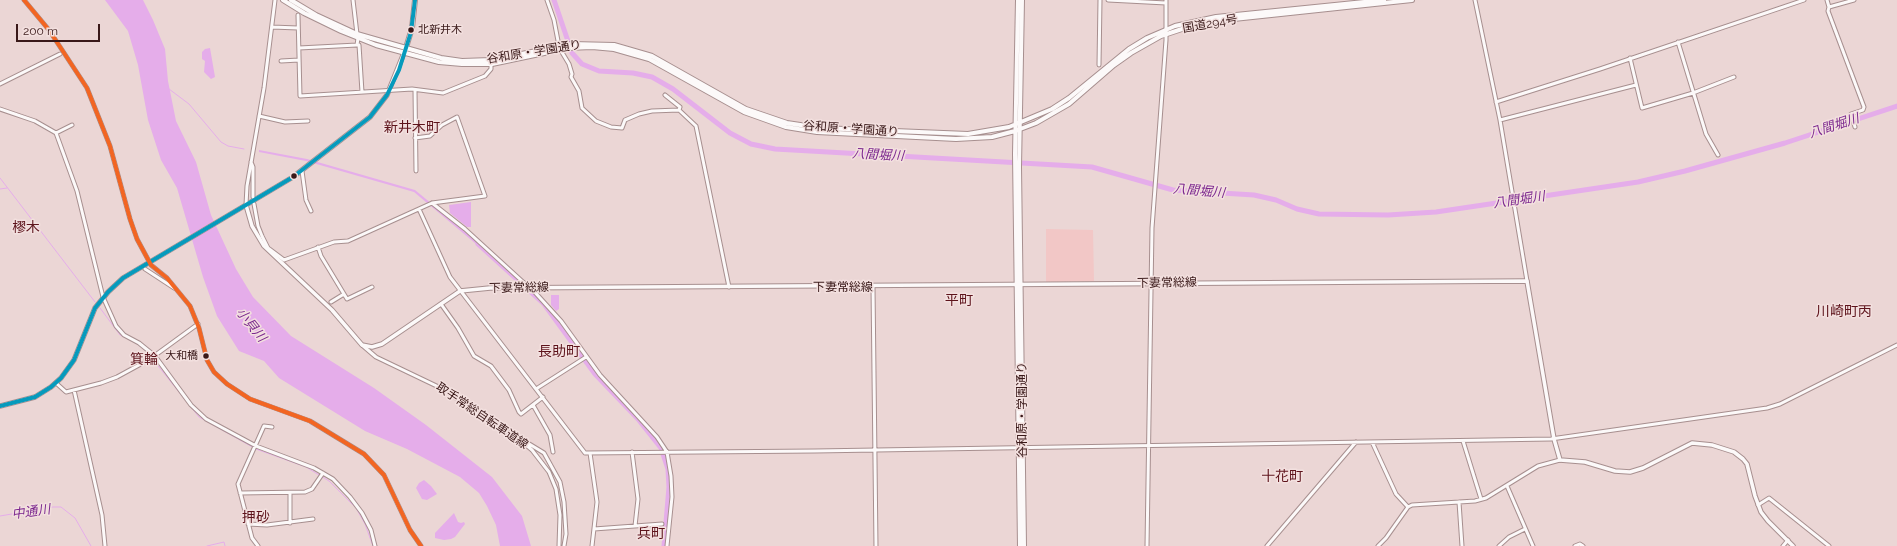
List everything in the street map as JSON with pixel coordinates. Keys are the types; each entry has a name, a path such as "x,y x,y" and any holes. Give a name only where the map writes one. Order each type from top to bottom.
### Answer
{"highway":[{"name":"谷和原・学園通り","path":"283,0 331,27 448,63 492,62 561,47 614,45 644,53 663,61 746,108 774,119 799,126 968,134 991,131 1017,124 1020,546"},
{"name":"谷和原・学園通り","path":"291,0 358,36"},
{"path":"405,51 412,28 415,0"},
{"path":"1017,124 1018,0"},
{"path":"1017,124 1022,0"},
{"name":"国道294号","path":"1017,124 1059,105 1080,90 1120,55 1166,29 1187,22 1216,17 1384,0"},
{"name":"国道294号","path":"1017,131 1059,111 1122,59 1166,34 1215,21 1412,0"},
{"name":"谷和原・学園通り","path":"578,46 614,49 642,56 665,66 744,112 772,123 798,129 956,139 986,138 1017,131"},
{"name":"谷和原・学園通り","path":"1020,447 1024,546"}],"main road":[{"path":"0,406 29,399 56,383 74,360 92,315 103,297 123,278 302,171 370,117 381,106 390,90 405,51"},
{"path":"244,206 260,243 332,310 362,345"},
{"path":"1527,281 1554,439 1560,460 1585,462 1615,471 1630,472 1643,468 1692,443 1712,445 1734,452 1743,459 1749,471 1758,505 1768,521 1793,546"},
{"name":"下妻常総線","path":"362,345 374,347 382,344 460,291 490,288 1527,281"}],"street":[{"path":"24,0 49,30 87,88 110,146 133,227 149,262 176,288 190,306 198,324 210,366 227,384 243,395 262,405 310,421 360,451 373,462 388,483 410,530 421,546"},
{"path":"244,206 259,116 275,0"},
{"path":"353,0 358,36 357,45 359,45 362,92"},
{"path":"547,0 561,47 570,64 572,74 570,77 579,91 582,108 590,117 603,125 622,128 625,120 639,114 652,111 679,110"},
{"path":"1099,65 1100,0"},
{"path":"1108,0 1166,1 1166,34 1154,193 1147,546"},
{"path":"1475,0 1500,120 1527,281"},
{"path":"1496,102 1804,0"},
{"path":"1827,0 1829,7 1828,11 1864,107 1863,110 1851,114 1855,128"},
{"path":"1829,7 1854,0"},
{"path":"298,15 300,96 390,90 415,90 443,93 485,76 491,69 492,62"},
{"path":"272,27 298,28"},
{"path":"1678,42 1706,134 1718,155"},
{"path":"299,48 357,45"},
{"path":"0,84 60,54"},
{"path":"1630,58 1642,108 1734,77"},
{"path":"281,61 299,60"},
{"path":"1500,120 1636,85"},
{"path":"415,90 416,172"},
{"path":"665,95 680,107 679,110 696,126 729,287"},
{"path":"0,109 35,121 56,133 77,191 103,297 116,326 124,335 139,343 153,357 199,414 255,448 322,474 341,488 357,506 367,521 375,546"},
{"path":"259,116 285,122 308,121"},
{"path":"254,204 260,231 268,249 284,260 334,242 348,241 430,203 484,196 457,117 442,125 430,136 415,138"},
{"path":"56,133 72,125"},
{"path":"251,162 253,167 253,197"},
{"path":"302,171 306,200 311,211"},
{"path":"430,203 489,250 530,288 561,321 600,375 648,426 666,451 671,476 672,497 667,546"},
{"path":"419,209 450,277 585,452 590,453 1554,439 1767,408 1780,404 1897,345"},
{"path":"318,247 321,256 347,299 372,287"},
{"path":"145,269 176,288"},
{"path":"873,286 876,546"},
{"path":"331,302 344,294"},
{"path":"441,304 458,328 474,356 491,366 509,390 521,414 543,397"},
{"path":"56,383 65,391 74,390 117,378 153,357 198,324"},
{"name":"取手常総自転車道線","path":"362,345 376,357 447,391 483,418 518,438 542,460 554,484 560,508 559,546"},
{"path":"536,389 586,357"},
{"path":"74,390 102,515 105,546"},
{"path":"533,405 550,435 553,452"},
{"path":"258,546 252,538 238,484 264,426 272,427"},
{"path":"518,438 526,441 544,453 560,482 564,502 566,534 564,546"},
{"path":"1463,441 1481,499"},
{"path":"1267,546 1356,442"},
{"path":"1372,442 1396,494 1408,507"},
{"path":"632,452 638,499 635,526"},
{"path":"590,453 596,502 592,546"},
{"path":"1378,546 1386,538 1408,507 1418,504 1459,502 1486,498 1538,466 1560,460"},
{"path":"240,493 290,494 310,491 322,474"},
{"path":"1507,486 1533,546"},
{"path":"290,494 290,523"},
{"path":"1758,505 1769,498 1829,546"},
{"path":"1459,502 1462,546"},
{"path":"248,524 266,525 313,519"},
{"path":"594,529 662,524"},
{"path":"1499,546 1509,536 1525,529"},
{"path":"1783,546 1788,540"},
{"path":"1574,546 1580,544 1583,546"}],"shaded area":[{"path":"1046,229 1093,230 1094,281 1046,282"}],"water":[{"name":"小貝川","path":"105,0 143,0 153,20 165,49 168,81 176,121 196,162 211,215 236,269 253,297 291,336 374,388 426,425 492,477 522,516 531,546 500,546 496,525 487,506 479,493 460,477 407,449 365,431 279,378 264,361 239,351 217,316 203,277 177,188 161,160 148,120 138,65 128,31"},
{"path":"210,48 215,77 211,79 204,72 205,61 202,59 202,52 205,49"},
{"path":"259,150 307,159 415,190 484,247 482,249 414,192 306,161 259,152"},
{"path":"471,202 471,227 467,227 450,213 449,205"},
{"path":"551,295 559,295 559,309 556,311 551,305"},
{"path":"424,480 437,494 427,500 422,499 416,488 419,483"},
{"path":"454,513 458,522 464,522 465,524 455,537 451,539 444,540 435,538 435,533"}],"waterway":[{"name":"八間堀川","path":"554,0 572,53 582,64 599,71 633,73 652,77 673,89 730,133 751,144 775,149 1092,167 1173,190 1254,195 1276,200 1297,209 1319,214 1388,215 1436,212 1638,182 1685,171 1785,143 1897,106"},
{"path":"169,89 189,104 221,142 228,146 244,149"},
{"path":"0,178 95,302"},
{"path":"0,189 7,188"},
{"path":"478,244 544,304 595,374 638,419 661,448 668,469 669,487 664,546"},
{"path":"100,308 120,335 130,340"},
{"path":"134,342 142,347"},
{"path":"147,352 199,417 256,449 306,467 329,481 356,508 365,524 373,546"},
{"name":"中通川","path":"0,516 61,507 75,518 91,546"},
{"name":"中通川","path":"207,546 224,542 225,546"}],"transit line":[{"path":"24,0 49,30 87,88 110,146 137,239 151,265 167,278 190,306 199,328 207,360 214,372 227,384 250,399 310,421 364,454 384,475 410,530 421,546"},
{"path":"0,406 35,397 51,387 61,378 74,360 95,308 108,292 123,278 293,177 370,117 387,95 399,70 411,32 415,0"}],"place":[{"name":"北新井木","path":"411,30"},
{"name":"大和橋","path":"206,356"}],"district":[{"name":"新井木町","path":"412,128"},
{"name":"樛木","path":"26,228"},
{"name":"平町","path":"959,301"},
{"name":"川崎町丙","path":"1844,312"},
{"name":"長助町","path":"559,352"},
{"name":"箕輪","path":"144,360"},
{"name":"十花町","path":"1282,477"},
{"name":"押砂","path":"256,518"},
{"name":"兵町","path":"651,534"}]}
